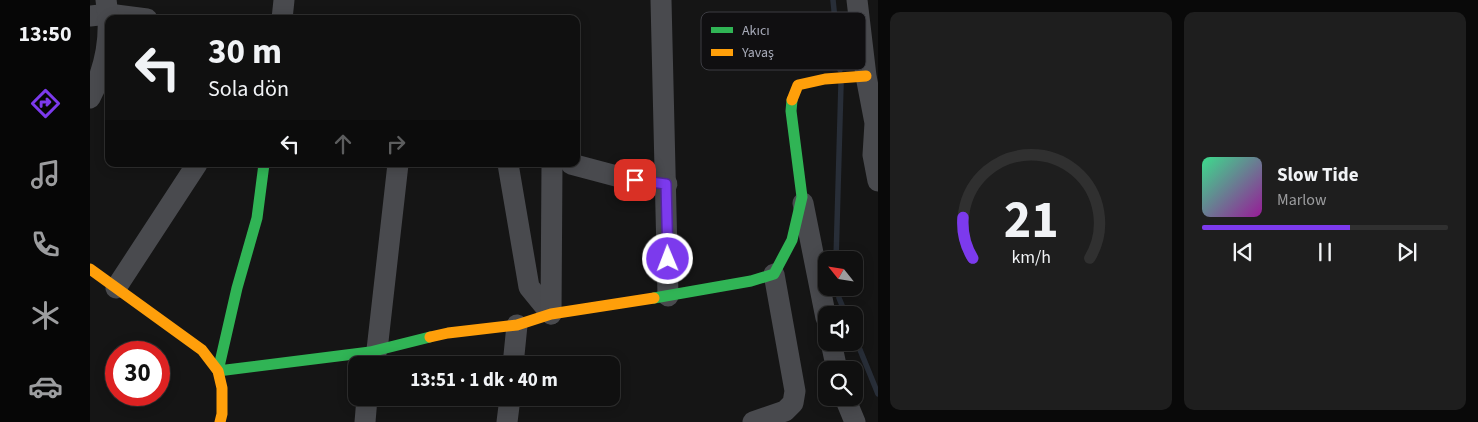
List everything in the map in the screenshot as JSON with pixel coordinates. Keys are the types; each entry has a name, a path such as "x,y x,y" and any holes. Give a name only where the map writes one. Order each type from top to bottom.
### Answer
{"street":[{"path":"282,15 284,0"},
{"path":"661,0 668,296"},
{"path":"105,25 101,10 127,15"},
{"path":"90,98 99,80 105,60"},
{"path":"860,70 860,77 876,123 873,155 878,181"},
{"path":"824,306 802,197 791,111 792,99 798,85 825,79 860,77"},
{"path":"116,288 195,167"},
{"path":"218,371 257,218 264,167"},
{"path":"398,167 372,356 448,333 517,325 551,314 668,296 751,281 774,274"},
{"path":"509,167 529,287 551,314"},
{"path":"551,314 552,167"},
{"path":"580,167 620,177 666,184"},
{"path":"753,422 785,411 793,403 795,391 774,274 792,240 802,197"},
{"path":"90,269 202,350 218,371 222,388 222,414 220,422"},
{"path":"514,356 517,325"},
{"path":"218,371 348,358"},
{"path":"365,422 366,406"},
{"path":"507,422 509,406"},
{"path":"848,406 854,422"}],"waterway":[{"path":"833,0 834,12"},
{"path":"836,251 841,84"},
{"path":"839,296 842,306"},
{"path":"861,351 878,394"}],"traffic: fast":[{"path":"654,298 751,281 774,274 792,240 802,197 791,111 792,100"},
{"path":"264,167 257,218 237,288 218,371 370,352 430,337"}],"traffic: slow":[{"path":"792,100 798,85 825,79 866,76"},
{"path":"90,269 202,350 218,371 222,388 222,414 220,422"},
{"path":"430,337 448,333 517,325 551,314 654,298"}],"route":[{"path":"635,180 666,184 668,259"}]}
